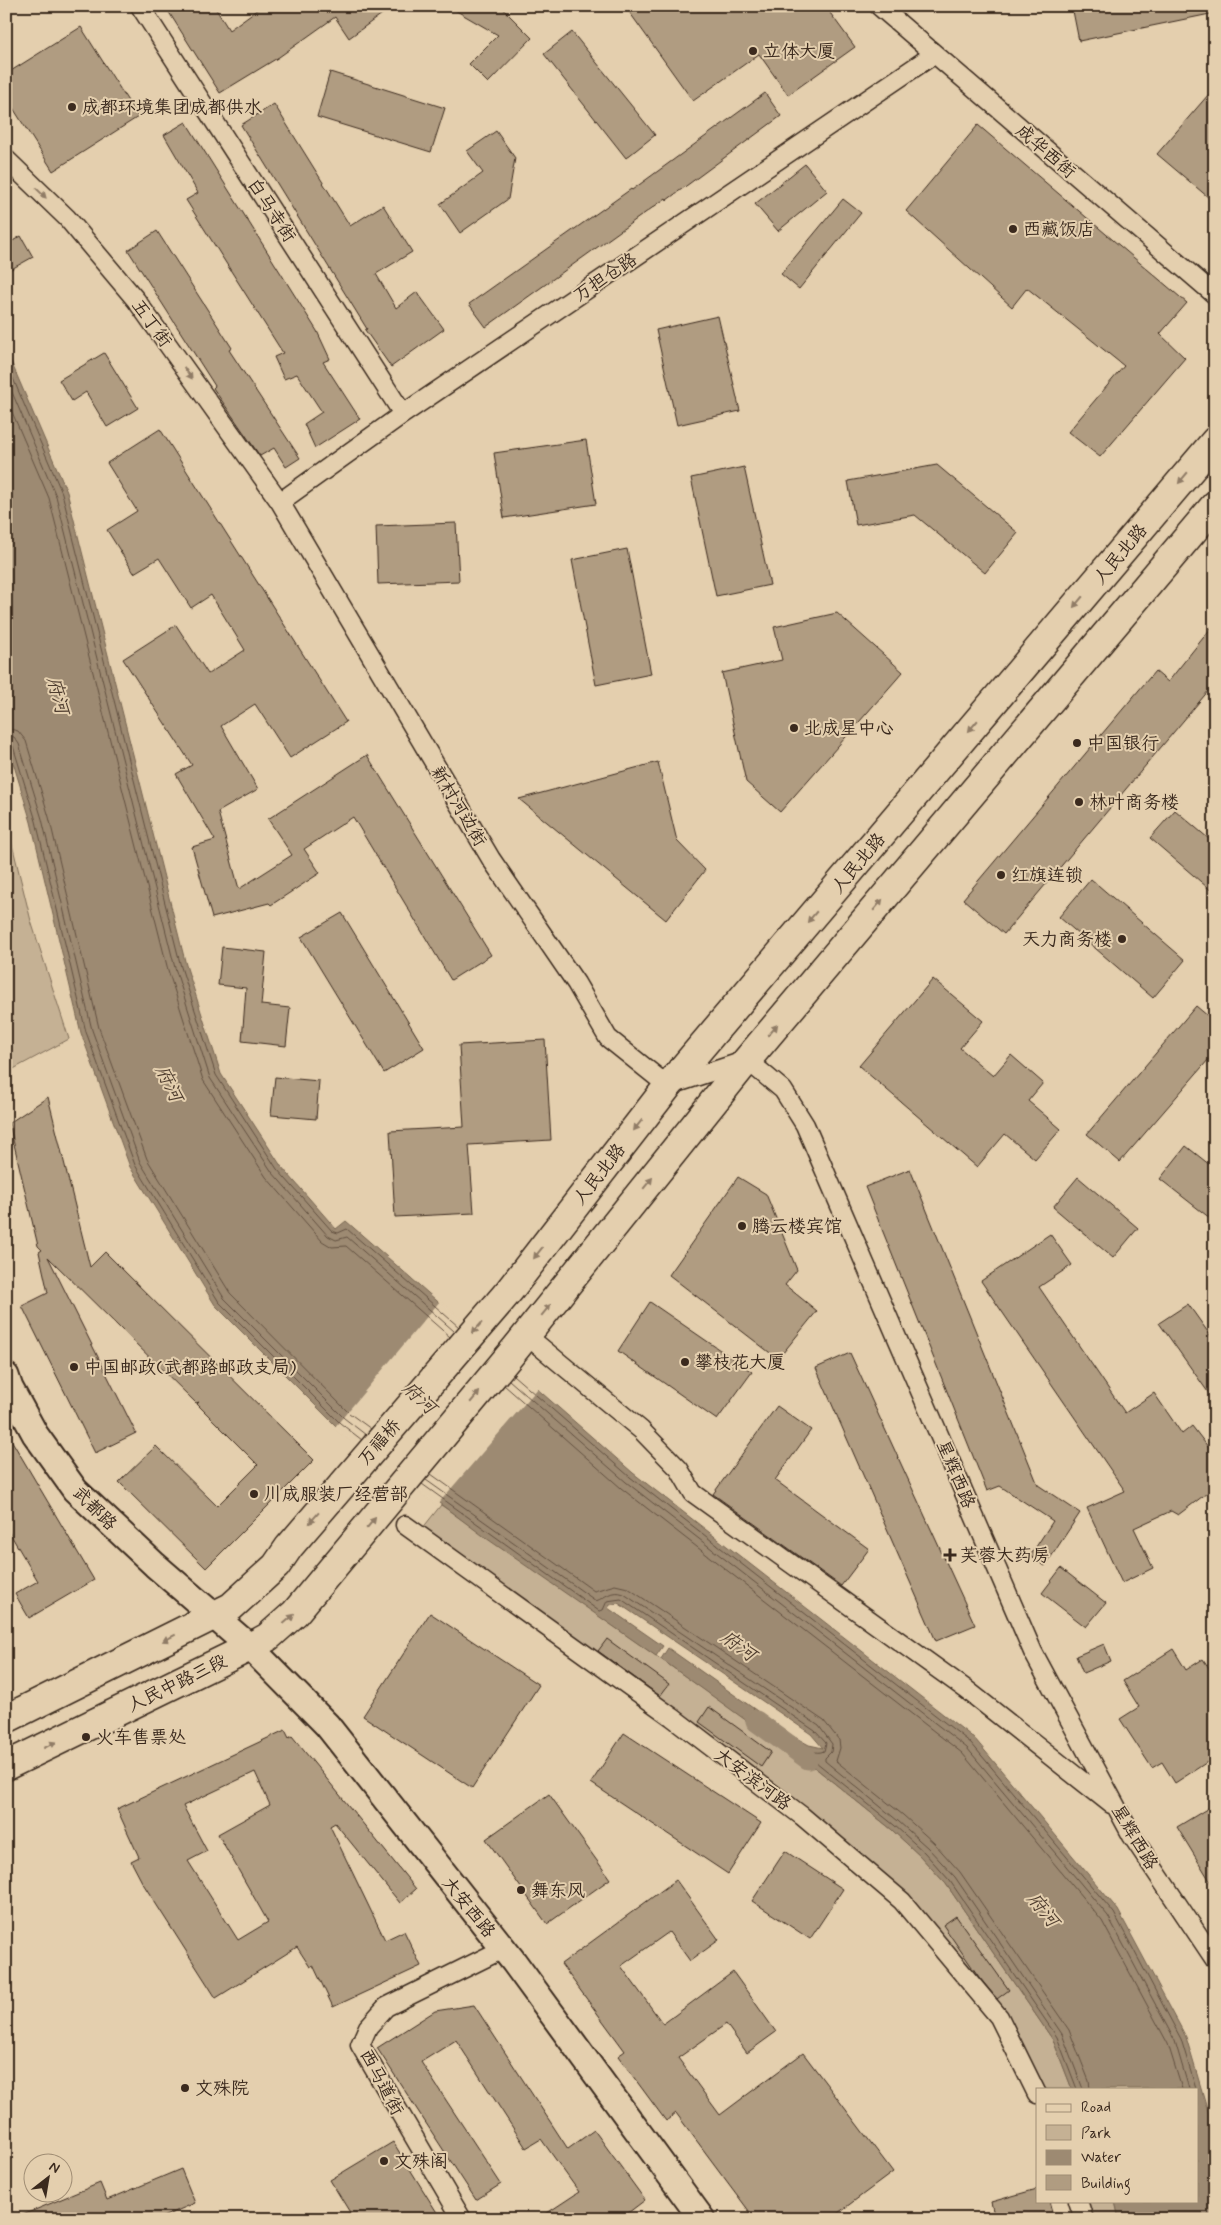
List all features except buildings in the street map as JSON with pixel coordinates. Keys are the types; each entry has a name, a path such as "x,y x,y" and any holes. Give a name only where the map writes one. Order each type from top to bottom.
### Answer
{"main road":[{"name":"人民北路","path":"508,1291 668,1086 1215,441"},
{"path":"521,1341 747,1060 1215,506"},
{"name":"万福桥","path":"213,1616 231,1607 276,1566 289,1547 508,1291"},
{"name":"人民中路三段","path":"6,1766 268,1637 295,1613 329,1574 521,1341"},
{"path":"6,1719 213,1616"}],"street":[{"name":"白马寺街","path":"140,6 403,414"},
{"name":"成华西街","path":"879,6 933,55 1215,295"},
{"name":"万担仓路","path":"280,502 403,414 933,55"},
{"name":"五丁街","path":"6,159 67,218 136,300 280,502"},
{"name":"新村河边街","path":"280,502 491,859 576,982 608,1038 668,1086"},
{"path":"668,1086 747,1060"},
{"name":"星辉西路","path":"747,1060 783,1090 805,1124 1033,1652 1132,1836 1215,1960"},
{"path":"521,1341 641,1430 679,1468 693,1494 967,1690 1117,1808"},
{"name":"武都路","path":"6,1376 10,1388 35,1434 75,1490 213,1616"},
{"name":"大安滨河路","path":"405,1525 672,1717 802,1816 902,1901 999,2017 1036,2092"},
{"name":"大安西路","path":"213,1616 250,1647 327,1725 503,1949 607,2087 702,2219"},
{"name":"西马道街","path":"462,2219 360,2046 368,2027 386,2007 503,1949"},
{"path":"1078,2202 1084,2219"}],"green space":[{"path":"6,820 31,921 69,1039 6,1073"},
{"path":"441,1505 813,1766 891,1829 946,1884 1053,2040 1072,2088 1039,2088 923,1915 422,1529"},
{"path":"1086,2202 1115,2202 1119,2219 1092,2219"}],"water":[{"name":"府河","path":"6,350 67,492 186,965 221,1074 281,1166 336,1229 346,1221 633,1473 975,1739 1118,1910 1186,2037 1215,2135 1215,2219 1119,2219 1115,2202 1198,2202 1198,2088 1072,2088 1053,2040 946,1884 891,1829 813,1766 782,1746 791,1735 809,1745 823,1748 811,1734 618,1603 610,1605 608,1608 663,1646 656,1656 486,1538 337,1427 215,1305 130,1167 81,1033 31,822 6,739"},
{"path":"668,1648 784,1730 776,1742 661,1659"}],"pier":[{"path":"440,1301 539,1387 437,1505 334,1428"}],"waterway":[{"path":"756,1721 808,1759"}],"place":[{"name":"立体大厦","path":"753,51"},
{"name":"成都环境集团成都供水","path":"72,107"},
{"name":"西藏饭店","path":"1013,229"},
{"name":"北成星中心","path":"794,728"},
{"name":"中国银行","path":"1077,743"},
{"name":"林叶商务楼","path":"1079,802"},
{"name":"红旗连锁","path":"1001,875"},
{"name":"天力商务楼","path":"1122,939"},
{"name":"腾云楼宾馆","path":"742,1226"},
{"name":"攀枝花大厦","path":"685,1362"},
{"name":"中国邮政(武都路邮政支局)","path":"74,1367"},
{"name":"川成服装厂经营部","path":"254,1494"},
{"name":"芙蓉大药房","path":"950,1555"},
{"name":"火车售票处","path":"86,1737"},
{"name":"舞东风","path":"521,1890"},
{"name":"文殊院","path":"185,2088"},
{"name":"文殊阁","path":"384,2161"}]}
